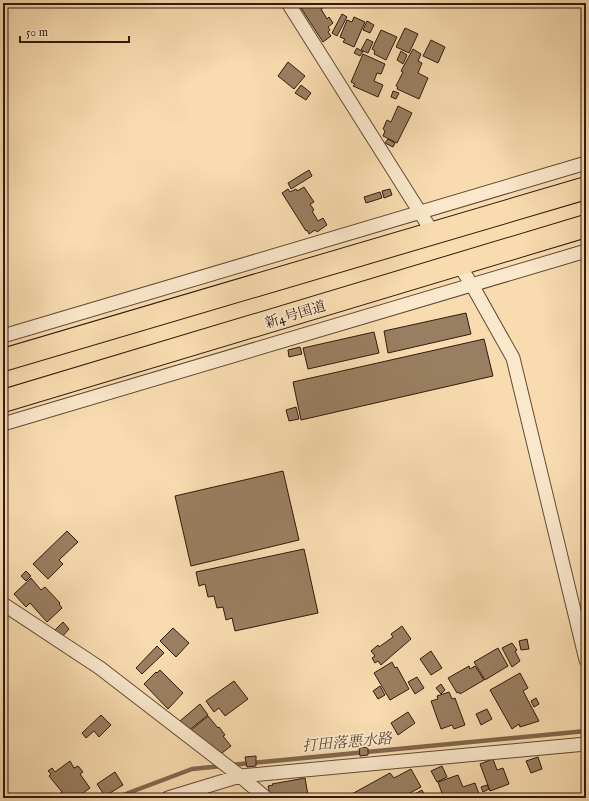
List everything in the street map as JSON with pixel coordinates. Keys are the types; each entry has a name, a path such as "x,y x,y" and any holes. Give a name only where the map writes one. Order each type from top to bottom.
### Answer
{"highway":[{"path":"3,360 586,188"},
{"name":"新4号国道","path":"3,401 586,226"}],"street":[{"path":"288,3 404,188 418,213 433,233"},
{"path":"3,336 586,164"},
{"path":"3,424 586,251"},
{"path":"459,265 513,358 586,660"},
{"path":"3,604 100,668 240,776 266,798"},
{"path":"168,798 240,776 586,744"}],"building":[{"path":"301,3 321,3 324,7 321,9 327,19 329,17 333,23 328,27 330,30 328,32 331,36 323,42 299,5"},
{"path":"342,14 347,17 337,36 332,33"},
{"path":"354,17 365,22 354,47 343,42 345,39 340,37 347,20 352,22"},
{"path":"367,21 374,25 370,33 363,30"},
{"path":"405,28 418,34 409,53 396,47"},
{"path":"381,30 397,37 386,60 374,54 375,51 372,49"},
{"path":"367,39 373,42 368,53 361,50"},
{"path":"431,40 445,47 438,63 423,56"},
{"path":"357,48 363,52 360,56 354,53"},
{"path":"413,49 421,54 418,61 422,63 418,73 428,78 419,99 397,89 398,87 396,86 403,72 401,71"},
{"path":"401,51 407,55 403,64 397,60"},
{"path":"363,54 385,64 381,74 377,73 374,81 383,85 378,97 353,86 355,84 351,82"},
{"path":"288,62 305,76 294,89 278,76"},
{"path":"301,85 311,93 306,100 295,93"},
{"path":"393,91 399,93 396,99 391,97"},
{"path":"398,106 412,113 397,143 383,136 385,131 383,129 387,120 391,122"},
{"path":"388,139 395,143 393,147 385,143"},
{"path":"309,170 312,176 291,189 288,183"},
{"path":"304,187 314,202 310,204 318,221 323,218 327,225 317,232 315,230 309,234 282,193 288,189 290,192 296,189 297,191"},
{"path":"390,189 392,195 384,198 382,191"},
{"path":"380,192 382,198 366,203 364,197"},
{"path":"466,313 471,334 388,353 384,331"},
{"path":"374,332 379,353 308,369 303,348"},
{"path":"484,339 493,376 301,420 293,382"},
{"path":"300,347 302,354 289,357 288,350"},
{"path":"296,407 299,419 289,421 286,410"},
{"path":"283,471 299,540 191,566 175,496"},
{"path":"67,531 78,542 59,560 63,564 48,579 33,564"},
{"path":"304,549 318,613 235,631 232,618 226,620 223,607 217,608 214,596 208,597 205,584 199,586 196,572"},
{"path":"26,571 31,576 26,581 21,576"},
{"path":"31,578 41,590 45,587 60,603 59,604 62,608 47,622 30,603 26,607 14,594"},
{"path":"63,622 69,629 61,638 54,631"},
{"path":"402,626 411,639 381,665 378,661 375,663 372,658 375,656 371,651 378,645 379,647 393,637 391,634"},
{"path":"173,628 189,643 176,657 160,641"},
{"path":"527,639 529,649 521,650 519,641"},
{"path":"512,643 517,650 515,651 520,661 512,667 502,648"},
{"path":"157,646 164,653 142,674 136,668"},
{"path":"498,648 508,666 485,680 474,662"},
{"path":"431,651 442,668 431,675 420,659"},
{"path":"392,662 395,668 397,667 409,689 390,700 374,673"},
{"path":"469,666 470,669 475,666 484,680 460,694 459,692 457,693 448,678"},
{"path":"160,670 183,693 168,709 144,684"},
{"path":"520,673 528,688 523,691 539,721 520,727 519,724 512,729 490,690"},
{"path":"417,677 424,688 415,694 408,682"},
{"path":"234,681 248,699 225,716 219,708 214,712 206,701"},
{"path":"441,684 445,690 441,694 436,688"},
{"path":"380,686 385,695 378,699 373,691"},
{"path":"449,692 452,699 455,698 465,725 454,729 452,725 441,729 431,701 438,699 437,696"},
{"path":"536,698 539,704 534,707 531,701"},
{"path":"200,704 208,715 188,731 180,721"},
{"path":"487,709 492,719 481,725 476,714"},
{"path":"408,712 415,723 398,735 391,723"},
{"path":"101,715 111,725 99,737 94,731 86,738 82,733"},
{"path":"208,716 218,728 219,727 225,735 223,736 231,746 213,760 190,731"},
{"path":"368,747 368,755 360,756 359,748"},
{"path":"256,756 256,766 247,767 245,757"},
{"path":"538,757 542,769 531,773 526,761"},
{"path":"493,759 497,770 503,768 509,784 490,791 480,764"},
{"path":"70,761 74,768 78,766 83,772 80,774 90,788 76,798 54,798 62,792 49,776 51,774 48,771 52,768 55,772"},
{"path":"442,766 447,777 437,782 431,771"},
{"path":"411,769 421,787 401,798 351,798 350,795 390,773 394,778"},
{"path":"115,772 123,785 105,796 97,784"},
{"path":"458,775 463,787 475,783 479,794 470,798 448,798 447,794 443,796 438,782"},
{"path":"305,778 308,795 295,798 271,798 268,786"},
{"path":"487,785 489,789 483,792 481,787"},
{"path":"422,790 426,798 407,798"},
{"path":"45,793 49,798 38,798"}],"waterway":[{"name":"打田落悪水路","path":"231,765 586,731"},
{"name":"打田落悪水路","path":"115,798 192,769 222,766"}]}
